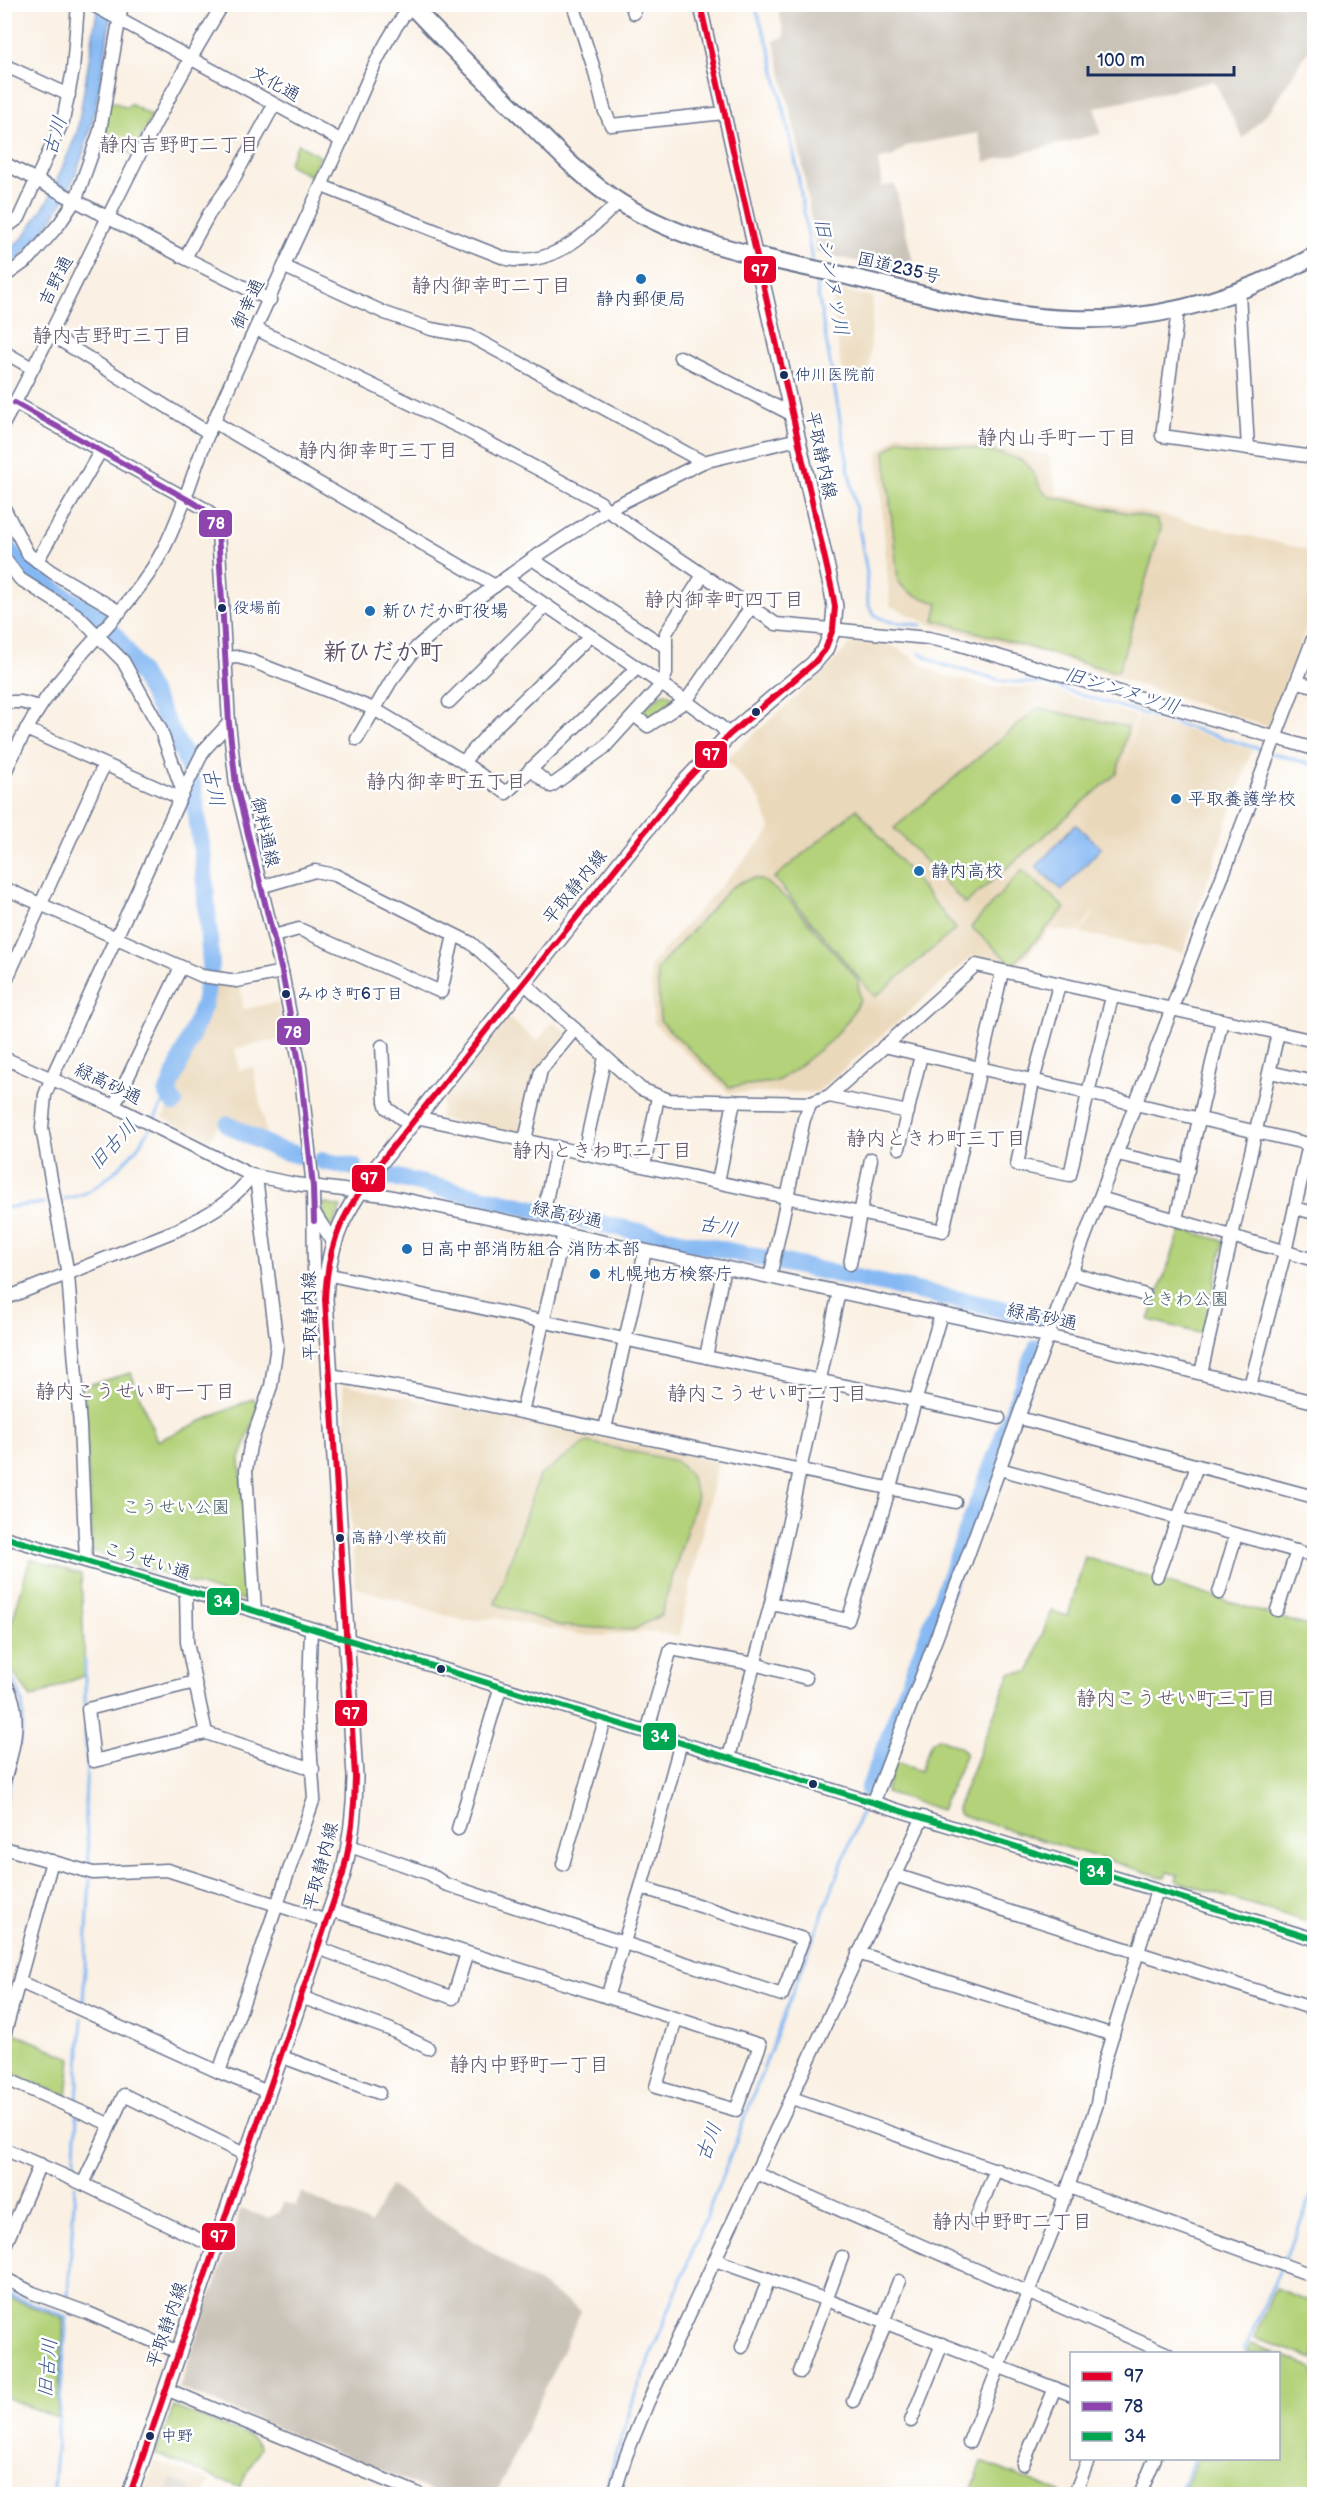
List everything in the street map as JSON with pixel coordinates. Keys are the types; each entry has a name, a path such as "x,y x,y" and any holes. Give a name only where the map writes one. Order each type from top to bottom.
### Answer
{"highway":[{"name":"国道235号","path":"411,5 586,177 619,202 672,231 703,242 983,307 1047,317 1107,318 1178,310 1239,293 1314,257"}],"main road":[{"name":"平取静内線","path":"130,2494 318,1948 350,1846 355,1812 355,1776 325,1299 326,1274 333,1242 359,1191 683,784 729,735 813,664 825,650 833,629 834,598 756,256"}],"street":[{"path":"4,229 19,218 40,180 63,121 69,95 78,4"},
{"name":"文化通","path":"92,4 342,141"},
{"path":"4,277 29,259 60,223 74,198 100,131 122,4"},
{"name":"吉野通","path":"4,423 191,59 223,4"},
{"path":"573,4 604,109 611,125 724,113"},
{"path":"700,4 756,256"},
{"name":"御幸通","path":"100,634 132,597 162,552 212,428 388,39 411,5"},
{"path":"4,65 69,95"},
{"path":"185,258 233,180 274,105"},
{"path":"4,163 270,300"},
{"path":"322,186 507,259 520,261 551,256 567,248 619,202"},
{"path":"1314,257 1314,268"},
{"path":"285,267 385,313 430,329 470,336 703,462"},
{"path":"1239,293 1248,448"},
{"path":"1178,310 1162,436 1314,457"},
{"path":"256,329 459,427 600,502 606,510 776,624 928,638 967,646 1273,746 1314,749"},
{"path":"50,334 212,428 495,586"},
{"path":"4,352 32,368"},
{"path":"680,357 793,415"},
{"path":"15,403 185,498"},
{"path":"357,739 391,681 417,647 532,559 606,510 703,462 798,439"},
{"path":"37,561 100,452"},
{"name":"御料通線","path":"185,498 207,510 214,518 218,531 229,723 236,785 274,936 300,1067 313,1187 314,1269 325,1299"},
{"path":"4,508 28,554 118,614"},
{"path":"4,558 20,579 77,615 100,634 123,661 160,728 183,792"},
{"path":"532,559 666,647"},
{"path":"530,769 551,786 604,748 661,685 666,674 666,633 703,575"},
{"path":"506,578 686,701 729,735"},
{"path":"448,702 546,606"},
{"path":"634,715 648,726 686,701 751,607"},
{"path":"4,775 39,707 100,634"},
{"path":"463,762 487,735 590,636"},
{"path":"874,1801 1000,1469 1071,1273 1314,636"},
{"path":"225,658 237,657 249,660 374,708 463,762 506,793 637,668"},
{"path":"1297,682 1314,686"},
{"path":"4,702 21,702 39,707"},
{"path":"86,1561 82,1458 68,1275 42,1128 44,1104 52,1077 197,763 204,750 229,723"},
{"path":"26,729 104,765 183,792"},
{"path":"4,985 104,765"},
{"path":"260,887 315,871 335,875 471,943 574,1029 641,1089 658,1097 683,1101 812,1103 829,1096 976,965 1314,1041"},
{"path":"4,888 202,976 237,981 282,972"},
{"path":"274,936 299,929 441,992 454,935"},
{"path":"114,1106 181,967"},
{"path":"382,1046 387,1108 413,1121 525,1140 943,1232 1002,972"},
{"path":"1059,985 1033,1081 1017,1165 1070,1175 1112,997"},
{"path":"1176,1220 1222,1020"},
{"path":"525,1140 542,1070 574,1029"},
{"path":"1201,1373 1278,1033"},
{"path":"884,1046 1312,1144 1250,1386"},
{"path":"899,1148 921,1055"},
{"path":"584,1153 605,1057"},
{"name":"緑高砂通","path":"4,1058 114,1106 254,1176 313,1187 359,1191 724,1267 772,1266 839,1292 1049,1337 1314,1402"},
{"path":"1270,1072 1314,1082"},
{"path":"829,1096 908,1112"},
{"path":"644,1166 658,1097"},
{"path":"718,1182 734,1101"},
{"path":"772,1266 804,1119 812,1103"},
{"path":"546,1201 557,1147"},
{"path":"1117,1154 1188,1170"},
{"path":"850,1264 871,1160"},
{"path":"4,1299 68,1275 202,1218 254,1176"},
{"path":"254,1176 277,1345 271,1386 250,1446 246,1470 255,1611"},
{"path":"1100,1198 1314,1260"},
{"path":"1295,1208 1314,1213"},
{"path":"314,1213 333,1242"},
{"path":"522,1412 564,1233"},
{"path":"605,1429 645,1251"},
{"path":"706,1357 724,1267"},
{"path":"1071,1273 1145,1295"},
{"path":"326,1274 999,1418"},
{"path":"729,1757 771,1603 798,1471 839,1292"},
{"path":"771,1603 848,1620 890,1489 941,1314"},
{"path":"330,1375 522,1412 955,1502"},
{"path":"1019,1418 1314,1497"},
{"path":"1157,1576 1197,1467"},
{"path":"1000,1469 1314,1556"},
{"path":"1219,1593 1236,1535"},
{"name":"こうせい通","path":"4,1537 255,1611 500,1689 874,1801 1314,1939"},
{"path":"1277,1610 1297,1551"},
{"path":"186,1591 187,1642 206,1733"},
{"path":"219,2072 314,1798 308,1717 311,1629"},
{"path":"647,1732 671,1649 754,1664 806,1678"},
{"path":"4,1681 14,1700 16,1718 9,1736 12,1755 4,1781"},
{"path":"195,1682 88,1709 94,1761 206,1733 313,1768"},
{"path":"458,1829 500,1689"},
{"path":"563,1864 605,1719"},
{"path":"607,1997 641,1887 681,1742"},
{"path":"614,2494 626,2456 648,2402 923,1817"},
{"path":"350,1846 430,1874 444,1884 782,1995 803,1939 641,1887"},
{"path":"4,1848 93,1873 167,1870 277,1906 329,1915 467,1953 760,2044 735,2110 656,2087 676,2019"},
{"path":"4,2036 52,1861"},
{"path":"895,1875 1314,2009"},
{"path":"969,2442 1029,2293 1097,2104 1103,2066 1157,1890"},
{"path":"318,1948 453,1998 467,1953"},
{"path":"858,1953 1113,2035"},
{"path":"20,1982 268,2092"},
{"path":"301,1997 389,2029 428,2048"},
{"path":"280,2056 379,2092"},
{"path":"4,2078 109,2124"},
{"path":"83,2184 124,2095 246,2155"},
{"path":"792,2098 996,2169 1182,2227 1314,2276"},
{"path":"4,2149 215,2247"},
{"path":"4,2248 40,2164"},
{"path":"975,2222 996,2169"},
{"path":"756,2173 1163,2352"},
{"path":"800,2372 842,2257"},
{"path":"715,2260 827,2300 1070,2395"},
{"path":"4,2278 178,2352"},
{"path":"741,2347 769,2279"},
{"path":"854,2401 899,2281"},
{"path":"911,2421 942,2344"},
{"path":"1023,2464 1055,2388"},
{"path":"165,2389 419,2494"},
{"path":"1077,2488 1088,2460"},
{"path":"1140,2494 1154,2460"}],"shaded area":[{"path":"777,5 1314,5 1314,41 1272,108 1243,138 1214,81 1095,108 1100,134 985,162 978,133 906,146 894,156 878,160 882,186 895,185 913,262 908,273 816,252 802,162 774,41 785,37"},
{"path":"831,289 873,297 869,378 841,369"},
{"path":"899,433 1049,455 1058,494 1314,551 1314,606 1270,725 1268,727 1041,653 934,626 890,606 878,453"},
{"name":"静内高校","path":"851,643 891,645 942,675 993,687 1041,687 1136,716 1121,781 1138,716 1252,749 1183,953 1080,933 1093,911 1080,932 1050,930 1015,968 972,956 818,1092 729,1093 654,1024 650,965 771,830 761,801 726,759 828,668"},
{"path":"214,981 240,984 244,1009 278,1002 284,1039 235,1048 239,1070 253,1067 268,1143 221,1120 210,1140 163,1118"},
{"path":"508,1018 537,1041 553,1022 567,1033 538,1069 524,1137 439,1119 444,1098"},
{"path":"343,1384 718,1462 679,1636 644,1632 601,1636 582,1635 495,1618 464,1621 355,1587"},
{"path":"390,2186 581,2311 496,2494 439,2494 179,2388 241,2209 268,2218 280,2212 283,2202 296,2206 301,2192 370,2224"},
{"path":"155,2461 210,2481 205,2494 143,2494"},
{"path":"172,2479 195,2491 193,2494 166,2494"}],"green space":[{"path":"109,100 127,108 130,104 152,116 132,155 103,141"},
{"path":"298,144 320,156 310,176 288,164"},
{"path":"900,439 965,447 1015,458 1028,466 1048,496 1156,519 1161,528 1119,670 1115,672 934,620 938,603 911,593 898,581 885,452"},
{"path":"666,693 675,699 675,703 652,722 642,716 642,711"},
{"path":"1038,708 1128,727 1117,773 965,904 894,828"},
{"path":"857,809 956,929 875,997 774,878"},
{"path":"1022,870 1065,908 1013,965 971,927"},
{"path":"754,878 764,881 790,901 858,980 860,1000 847,1022 830,1041 793,1071 776,1082 729,1087 660,1021 657,969 730,888"},
{"path":"322,1203 341,1207 330,1232 325,1223"},
{"name":"ときわ公園","path":"1181,1229 1224,1241 1203,1334 1149,1320"},
{"name":"こうせい公園","path":"131,1373 157,1441 254,1398 258,1408 240,1459 249,1597 243,1600 92,1551 84,1392 87,1385"},
{"path":"587,1442 676,1461 690,1475 697,1496 661,1615 633,1630 561,1626 495,1604 539,1476"},
{"path":"1085,1557 1314,1628 1314,1924 1176,1881 1178,1875 1167,1872 1165,1878 958,1814 957,1809 1010,1673 1029,1672 1051,1611 1068,1616"},
{"path":"30,1559 81,1574 85,1675 31,1698 5,1660 5,1646"},
{"path":"939,1738 962,1748 966,1753 941,1810 885,1792 896,1762 920,1771 931,1742"},
{"path":"12,2032 71,2058 67,2096 5,2071 5,2055"},
{"path":"1275,2288 1314,2303 1314,2359 1254,2338"},
{"path":"5,2296 64,2319 57,2418 5,2397"},
{"path":"1251,2344 1273,2352 1247,2352"},
{"path":"1280,2354 1314,2368 1314,2494 1182,2494 1198,2460 1280,2460"},
{"path":"174,2407 251,2437 260,2447 240,2487 155,2454"},
{"path":"982,2462 1065,2494 970,2494"}],"water":[{"path":"98,5 112,5 94,113 84,149 71,184 54,216 33,244 5,268 4,252 23,238 49,199 77,133"},
{"path":"1075,824 1101,848 1062,890 1036,867"}],"waterway":[{"name":"旧シンヌツ川","path":"754,4 770,50 796,163 812,261"},
{"name":"旧シンヌツ川","path":"815,277 867,573 868,602 871,610 884,620 921,625"},
{"name":"古川","path":"4,541 17,560 34,576 94,613 113,633 136,666 184,755 190,771 203,858 211,965 204,1004 167,1094 174,1103"},
{"name":"旧シンヌツ川","path":"920,653 940,664 1003,681 1046,684 1266,751"},
{"name":"旧シンヌツ川","path":"1272,753 1314,765"},
{"name":"旧古川","path":"153,1122 167,1094"},
{"name":"古川","path":"228,1125 276,1149 298,1155"},
{"name":"旧古川","path":"64,1199 85,1193 105,1180 131,1155 150,1128"},
{"name":"古川","path":"322,1161 354,1167"},
{"name":"古川","path":"385,1175 1043,1318"},
{"name":"旧古川","path":"4,1208 44,1203"},
{"name":"古川","path":"869,1790 1037,1348"},
{"path":"85,1660 85,1707"},
{"name":"旧古川","path":"4,1669 17,1687 22,1705 23,1725 19,1746"},
{"path":"85,1731 87,1764 85,1807 89,1864"},
{"name":"旧古川","path":"4,1806 12,1773"},
{"name":"古川","path":"604,2494 635,2395 729,2159 863,1808"},
{"path":"83,2004 90,1877"},
{"path":"77,2102 82,2018"},
{"path":"74,2174 77,2115"},
{"path":"68,2297 75,2186"},
{"name":"旧シンヌツ川","path":"1284,2261 1314,2191"},
{"name":"旧シンヌツ川","path":"1244,2350 1281,2267"},
{"name":"旧古川","path":"4,2293 67,2317 53,2488"},
{"name":"旧シンヌツ川","path":"1179,2494 1194,2460"}],"transit line":[{"name":"97","path":"130,2494 343,1874 350,1837 355,1776 325,1299 330,1259 340,1226 380,1163 683,784 729,735 813,664 825,650 833,629 835,607 832,590 700,4"},
{"name":"78","path":"15,403 201,507 214,518 218,531 229,723 236,785 282,972 300,1067 313,1187 314,1221"},
{"name":"34","path":"4,1537 255,1611 1314,1939"}],"place":[{"name":"静内郵便局","path":"641,279"},
{"name":"仲川医院前","path":"784,375"},
{"name":"役場前","path":"222,608"},
{"name":"新ひだか町役場","path":"370,611"},
{"name":"平取養護学校","path":"1176,799"},
{"name":"静内高校","path":"919,871"},
{"name":"みゆき町6丁目","path":"286,994"},
{"name":"日高中部消防組合 消防本部","path":"407,1249"},
{"name":"札幌地方検察庁","path":"595,1274"},
{"name":"高静小学校前","path":"340,1538"},
{"name":"中野","path":"150,2436"}],"district":[{"name":"静内吉野町二丁目","path":"179,145"},
{"name":"静内御幸町二丁目","path":"491,286"},
{"name":"静内吉野町三丁目","path":"112,336"},
{"name":"静内山手町一丁目","path":"1057,438"},
{"name":"静内御幸町三丁目","path":"378,451"},
{"name":"静内御幸町四丁目","path":"724,600"},
{"name":"新ひだか町","path":"383,652"},
{"name":"静内御幸町五丁目","path":"446,782"},
{"name":"静内ときわ町三丁目","path":"936,1139"},
{"name":"静内ときわ町二丁目","path":"602,1151"},
{"name":"静内こうせい町一丁目","path":"135,1392"},
{"name":"静内こうせい町二丁目","path":"767,1394"},
{"name":"静内こうせい町三丁目","path":"1176,1699"},
{"name":"静内中野町一丁目","path":"529,2065"},
{"name":"静内中野町二丁目","path":"1012,2222"}]}
